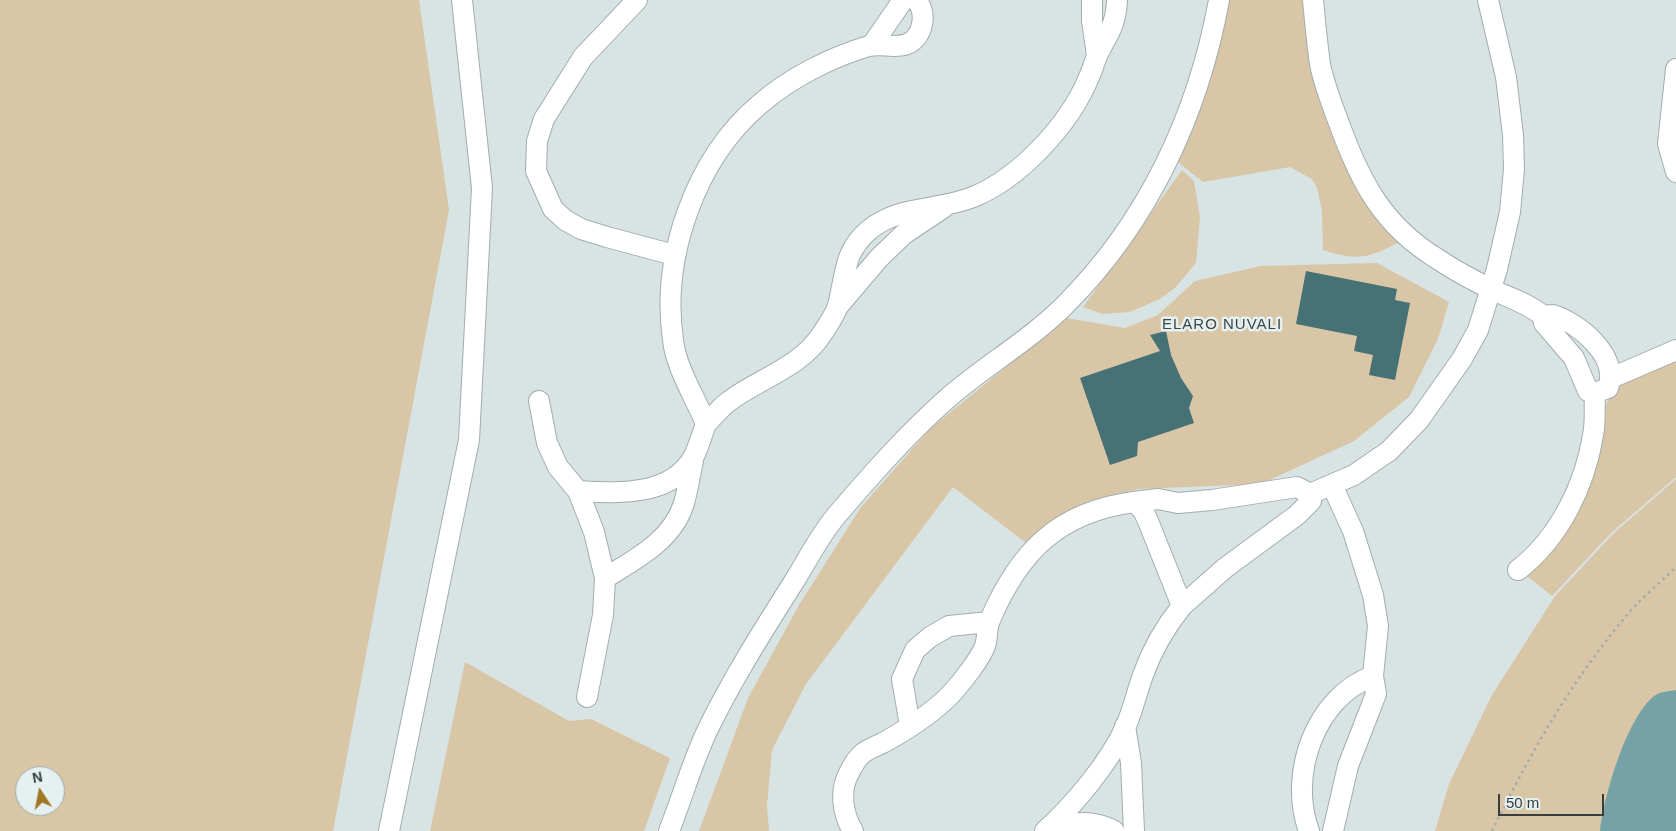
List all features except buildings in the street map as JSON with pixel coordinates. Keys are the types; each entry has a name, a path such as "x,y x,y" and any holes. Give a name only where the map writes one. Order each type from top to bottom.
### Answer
{"street":[{"path":"389,831 469,440 482,188 462,0"},
{"path":"637,0 583,57 544,119 537,141 536,171 553,209 566,220 581,229 674,255"},
{"path":"872,45 903,0"},
{"path":"706,424 678,359 673,341 674,255 700,182 724,143 759,104 796,78 840,56 872,45 907,44 918,35 923,22 916,0"},
{"path":"1092,0 1092,21 1097,55"},
{"path":"838,306 844,267 853,249 868,231 885,218 910,210 946,206 974,196 1008,177 1042,148 1066,118 1089,78 1097,55 1109,36 1117,12 1117,0"},
{"path":"670,831 707,731 764,628 834,519 919,425 949,397 1063,307 1100,266 1141,210 1188,115 1203,72 1218,0"},
{"path":"1313,0 1320,66 1336,116 1355,166 1365,186 1385,214 1408,238 1437,259 1491,289 1536,309 1543,316 1544,323 1576,362 1588,391 1595,393 1608,388 1612,378 1608,362 1597,346 1563,318 1553,315 1543,316"},
{"path":"853,831 844,809 843,797 848,775 861,754 936,709 953,692 986,645 989,622 1023,561 1039,541 1061,526 1086,513 1115,505 1158,499 1178,503 1212,500 1296,487 1310,494 1354,475 1390,451 1419,420 1462,359 1478,330 1491,289 1510,212 1513,143 1506,77 1488,0"},
{"path":"1676,69 1668,144 1676,172"},
{"path":"605,578 637,559 664,538 676,521 684,503 694,456 706,424 727,403 790,367 807,353 822,335 838,306 879,258 904,234 946,206"},
{"path":"1576,362 1597,346"},
{"path":"1612,378 1676,350"},
{"path":"1518,570 1541,548 1561,520 1580,485 1594,434 1595,393"},
{"path":"539,401 547,443 558,467 578,491 594,532 605,578 603,615 587,698"},
{"path":"578,491 637,490 669,483 682,473 694,456"},
{"path":"1332,485 1353,531 1373,595 1378,626 1373,676 1376,694 1348,766 1333,831"},
{"path":"1048,828 1080,795 1126,726 1144,672 1167,624 1182,606 1238,558 1297,515 1310,501 1310,494"},
{"path":"1134,502 1143,510 1148,520 1182,606"},
{"path":"910,726 902,679 915,650 930,637 949,626 989,622"},
{"path":"1309,831 1301,801 1300,786 1308,746 1337,698 1358,682 1373,676"},
{"path":"1126,726 1132,763 1134,831"},
{"path":"1048,828 1085,821 1103,825 1114,831"}],"path":[{"path":"1492,831 1524,767 1581,673 1628,613 1676,568"}],"shaded area":[{"path":"0,0 419,0 449,210 333,831 0,831"},
{"path":"1219,0 1313,0 1336,116 1407,238 1367,256 1348,256 1323,250 1322,211 1317,188 1312,179 1290,167 1203,182 1170,156"},
{"path":"1182,170 1194,181 1200,217 1196,263 1176,287 1160,299 1130,312 1102,314 1083,307"},
{"path":"1377,263 1449,302 1438,339 1409,397 1354,441 1261,484 1139,489 1087,503 1026,543 953,487 806,684 772,750 767,806 769,831 699,831 748,698 799,605 861,507 931,428 1066,318 1125,328 1158,315 1195,281 1261,266"},
{"path":"1676,355 1676,477 1611,533 1552,596 1523,573 1537,562 1600,414 1619,383"},
{"path":"1676,479 1676,831 1435,831 1449,784 1492,695 1555,596 1614,533"},
{"path":"465,662 569,721 591,719 670,758 644,831 430,831"}],"water":[{"path":"1676,690 1676,831 1600,831 1611,779 1634,722 1654,696"}],"district":[{"name":"ELARO NUVALI","path":"1222,325"}]}
